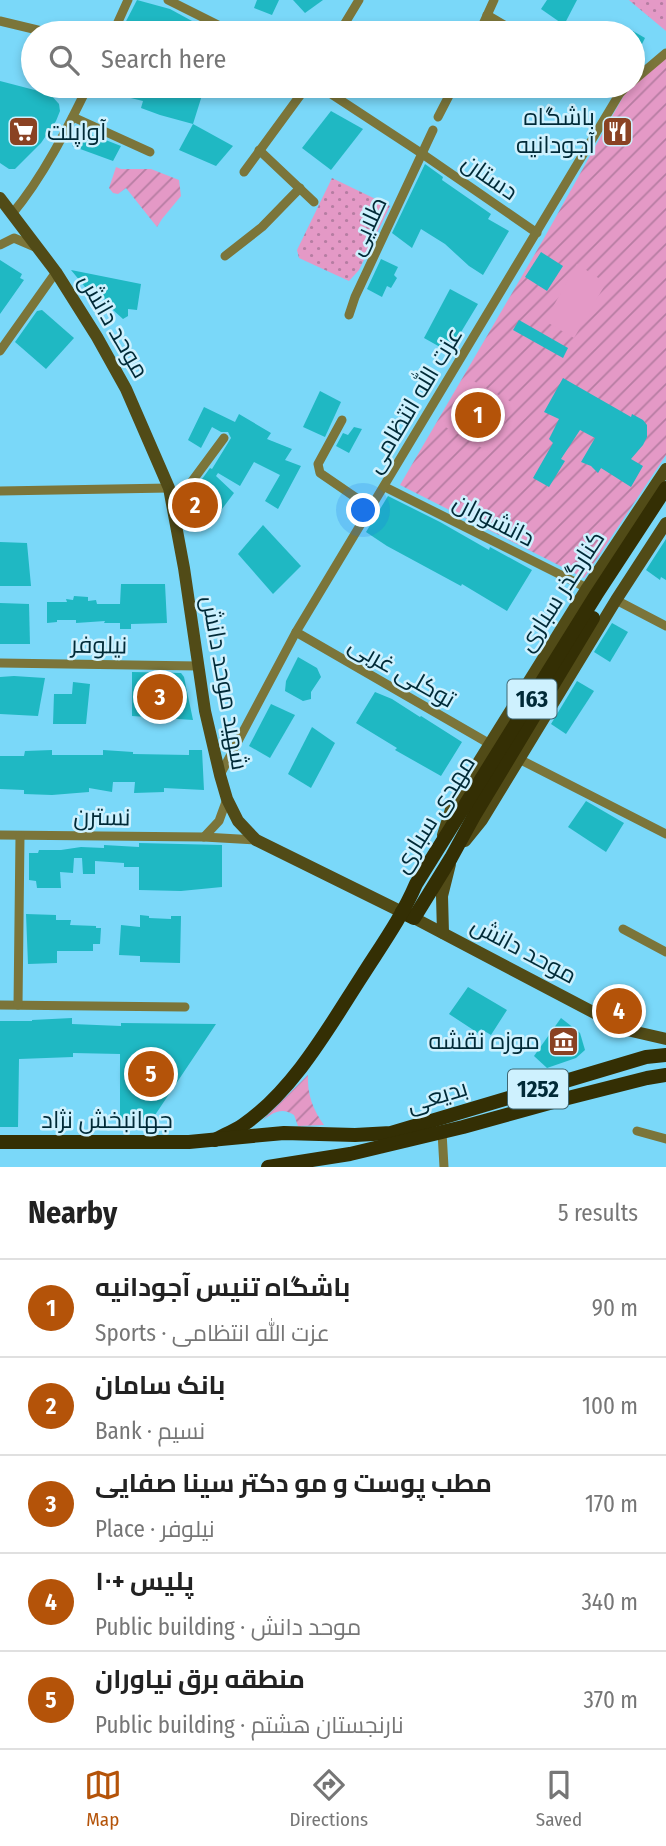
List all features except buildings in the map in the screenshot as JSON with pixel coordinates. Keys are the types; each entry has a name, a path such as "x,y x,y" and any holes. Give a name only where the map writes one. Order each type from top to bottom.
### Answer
{"main road":[{"name":"موحد دانش","path":"0,198 56,272 97,337 126,389 169,488"},
{"name":"کنارگذر سباری","path":"438,850 453,803 587,588 666,468"},
{"name":"شهید موحد دانش","path":"169,488 205,711 227,799 238,821 256,840 408,915"},
{"name":"مهدی سباری","path":"408,915 416,884 666,488"},
{"name":"مهدی سباری","path":"215,1140 242,1125 286,1085 451,858 603,601 666,506"},
{"name":"کنارگذر سباری","path":"451,858 482,820 666,523"},
{"path":"443,933 442,896 451,858"},
{"name":"موحد دانش","path":"408,915 627,1030 666,1039"},
{"name":"بدیعی","path":"215,1140 284,1133 391,1133 646,1057 666,1055"},
{"name":"بدیعی","path":"290,1166 442,1132 666,1075"},
{"name":"جهانبخش نژاد","path":"0,1142 215,1140"},
{"path":"268,1167 290,1166"}],"street":[{"path":"118,21 128,0"},
{"path":"169,0 210,21"},
{"path":"484,21 494,0"},
{"path":"345,21 353,3"},
{"path":"487,15 497,21"},
{"path":"0,21 21,26"},
{"path":"645,70 666,53"},
{"path":"12,214 27,196 82,98"},
{"path":"244,172 298,98"},
{"name":"دستان","path":"337,98 537,233"},
{"path":"438,117 448,98"},
{"name":"عزت الله انتظامی","path":"220,775 296,632 618,98"},
{"path":"73,117 149,152"},
{"name":"طلایی","path":"349,315 432,130"},
{"path":"259,150 314,202"},
{"path":"225,256 262,227 300,188"},
{"path":"0,246 14,238 37,247"},
{"path":"0,351 56,272"},
{"path":"342,420 318,464 318,469 371,508"},
{"path":"173,507 224,438"},
{"name":"دانشوران","path":"384,487 587,588"},
{"path":"0,491 169,488"},
{"path":"616,600 666,626"},
{"name":"توکلی غربی","path":"296,632 490,744"},
{"name":"نیلوفر","path":"0,663 198,666"},
{"path":"519,759 666,834"},
{"path":"204,837 219,821 227,799"},
{"name":"نسترن","path":"0,835 256,840"},
{"path":"18,1005 20,836"},
{"path":"623,929 666,952"},
{"path":"0,1005 185,1007"},
{"path":"637,1131 666,1139"},
{"path":"442,1132 444,1167"}],"shaded area":[{"path":"666,0 666,31 630,1"},
{"path":"666,57 666,455 584,578 400,485 622,98 645,98 645,74"},
{"path":"116,167 151,169 179,180 181,196 157,227 126,188 118,194 109,188"},
{"path":"332,178 390,206 359,270 349,281 299,258 297,250"},
{"path":"577,264 606,283 574,338 545,321"},
{"path":"468,378 515,404 489,452 442,425"},
{"path":"308,1075 311,1102 324,1125 298,1126 294,1115 282,1111 263,1120"}],"place":[{"name":"باشگاه آجودانیه","path":"618,131"},
{"name":"آواپلت","path":"24,132"},
{"name":"باشگاه تنیس آجودانیه","path":"478,415"},
{"name":"بانک سامان","path":"195,505"},
{"name":"مطب پوست و مو دکتر سینا صفایی","path":"160,697"},
{"name":"پلیس +۱۰","path":"619,1011"},
{"name":"موزه نقشه","path":"563,1041"},
{"name":"منطقه برق نیاوران","path":"151,1074"}]}
